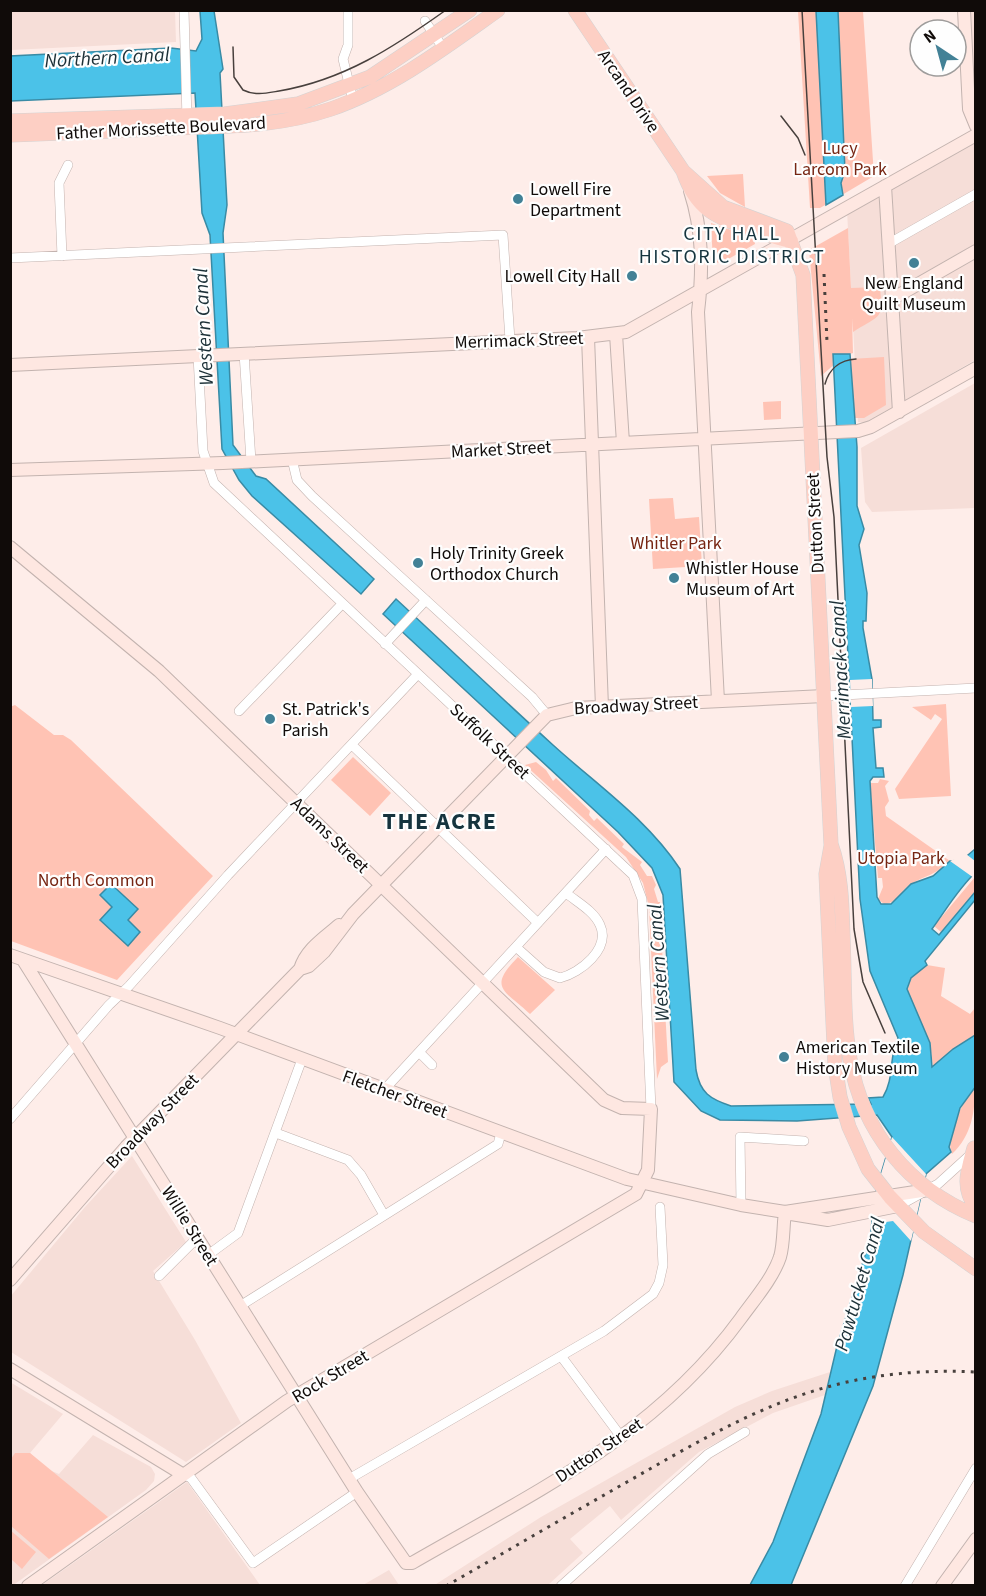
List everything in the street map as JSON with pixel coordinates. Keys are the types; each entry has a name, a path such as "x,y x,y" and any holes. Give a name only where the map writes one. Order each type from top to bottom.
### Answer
{"main road":[{"name":"Father Morissette Boulevard","path":"225,121 298,104 348,86 387,67 470,10"},
{"name":"Father Morissette Boulevard","path":"10,121 288,121 353,100 389,83 498,10"},
{"name":"Arcand Drive","path":"575,10 683,171 723,207 778,226 787,231 791,241 779,240 715,216 698,202 689,190 683,171"},
{"name":"Father Morissette Boulevard","path":"10,135 192,121"},
{"name":"Dutton Street","path":"791,241 803,275 831,844 840,881 849,1051 865,1110 888,1150 924,1190 975,1216"},
{"name":"Dutton Street","path":"831,844 826,874 834,1053 844,1110 862,1157 878,1183 915,1224 948,1252 975,1269"},
{"path":"975,1146 966,1183 968,1195 975,1208"}],"street":[{"path":"184,10 187,94 192,121"},
{"path":"348,10 348,45 343,59 353,100"},
{"path":"964,10 969,109 975,126"},
{"path":"426,21 443,48"},
{"name":"Merrimack Street","path":"10,364 588,337 626,332 791,241 975,135"},
{"path":"62,256 59,183 68,165"},
{"path":"885,186 899,412"},
{"name":"Arcand Drive","path":"689,190 699,221 698,312 718,700"},
{"path":"888,244 975,194"},
{"path":"10,258 503,235 510,340"},
{"path":"892,298 975,251"},
{"path":"616,334 623,443"},
{"path":"588,337 602,706"},
{"path":"238,353 251,461"},
{"name":"Suffolk Street","path":"204,355 203,451 209,477 219,490 418,674 510,751 633,875 642,899 651,1109 648,1170 642,1183"},
{"name":"Market Street","path":"10,470 206,464 856,431 868,429 975,368"},
{"path":"292,459 297,480 532,697 544,718"},
{"name":"Adams Street","path":"10,547 159,672 297,802 604,1100 622,1108 651,1109"},
{"path":"385,644 426,600"},
{"path":"239,711 342,604"},
{"path":"10,1119 120,995 418,674"},
{"path":"824,696 975,688"},
{"name":"Broadway Street","path":"10,1280 135,1138 300,969 304,957 310,950 353,914 544,718 567,708 824,696"},
{"path":"352,745 538,923"},
{"path":"384,1090 606,849"},
{"path":"516,947 544,972 560,978 578,971 597,952 603,935 600,923 566,892"},
{"name":"Fletcher Street","path":"10,955 236,1034 642,1183 818,1220 873,1213 894,1201 924,1190"},
{"name":"Willie Street","path":"23,960 357,1492"},
{"path":"419,1052 432,1065"},
{"path":"208,1255 238,1233 302,1059"},
{"path":"276,1133 348,1160 361,1175 384,1215"},
{"path":"240,1306 498,1144 501,1133"},
{"path":"741,1205 740,1137 804,1141"},
{"path":"924,1190 958,1168 975,1146"},
{"name":"Rock Street","path":"28,1586 182,1474 296,1396 636,1194 642,1183"},
{"name":"Fletcher Street","path":"785,1212 875,1199 894,1201"},
{"path":"349,1479 604,1331 652,1294 659,1283 663,1265 660,1208"},
{"name":"Dutton Street","path":"357,1492 401,1560 409,1564 590,1460 622,1438 672,1397 715,1354 758,1294 780,1256 785,1212"},
{"path":"159,1276 197,1238"},
{"path":"561,1356 622,1438"},
{"path":"10,1369 191,1478 253,1563 357,1492"},
{"path":"561,1586 708,1454 745,1432"},
{"path":"905,1586 975,1468"},
{"path":"946,1584 975,1539"}],"shaded area":[{"path":"11,10 175,11 176,42 11,50"},
{"path":"970,11 975,11 975,111"},
{"path":"975,136 975,360 867,423 858,422 847,210"},
{"path":"975,383 975,508 872,512 865,502 861,448"},
{"path":"132,1156 186,1242 153,1271 241,1423 186,1462 11,1352 10,1297 85,1207"},
{"path":"830,1372 825,1395 773,1413 699,1452 621,1520 610,1506 570,1539 583,1553 548,1585 433,1586 541,1517 735,1407 772,1391"},
{"path":"10,1382 63,1414 30,1453 47,1469 59,1474 93,1435 151,1467 155,1474 154,1481 146,1490 12,1586"},
{"path":"187,1482 260,1585 42,1585 62,1571"},
{"path":"389,1570 399,1585 363,1585"}],"green space":[{"name":"Lucy Larcom Park","path":"798,11 863,11 874,176 820,208 810,208"},
{"path":"743,174 745,207 720,193 707,176"},
{"path":"711,223 754,238 755,244 723,262 713,263"},
{"name":"Lucy Larcom Park","path":"848,228 851,288 880,287 881,306 875,319 853,332 852,318 853,353 844,356 821,376 809,250"},
{"path":"884,357 886,405 864,418 854,418 850,359"},
{"path":"781,401 781,419 764,420 763,402"},
{"name":"Whitler Park","path":"673,498 675,519 699,517 702,566 653,569 649,499"},
{"path":"946,704 951,796 899,799 895,789 942,719 935,714 931,720 912,707"},
{"name":"North Common","path":"15,705 54,735 63,735 71,740 213,876 117,980 11,941 10,707"},
{"path":"353,757 391,793 370,816 331,780"},
{"path":"536,762 546,770 553,781 556,778 590,811 589,815 594,821 597,818 624,844 622,847 642,862 640,865 647,876 652,876 656,885 654,889 658,902 660,902 664,990 661,995 662,1008 665,1009 668,1062 661,1067 657,1079 649,907 643,883 626,857 525,765"},
{"name":"Utopia Park","path":"880,779 889,781 885,786 889,801 885,807 886,816 950,861 907,887 897,899 884,904 878,899 883,887 882,878 878,878 870,783 878,783"},
{"path":"975,877 975,892 941,932 934,926"},
{"path":"518,957 555,990 530,1014 506,993 501,982 503,975"},
{"path":"927,965 945,968 941,996 970,1014 975,1008 975,1035 953,1049 933,1067 930,1042 907,992 911,978"},
{"path":"975,1086 971,1123 964,1139 952,1154 950,1146 953,1128"},
{"path":"15,1453 30,1453 108,1517 49,1559 11,1526 11,1459"},
{"path":"10,1530 36,1552 22,1569 11,1559"}],"water":[{"name":"Northern Canal","path":"200,11 214,11 223,69 220,73 227,205 223,233 233,445 256,476 266,479 374,579 361,594 252,496 239,480 222,449 210,235 202,213 195,93 11,101 10,56 171,48 196,51 202,39"},
{"path":"816,11 838,11 845,171 841,183 843,195 826,205"},
{"name":"Pawtucket Canal","path":"833,354 850,354 857,447 857,506 864,529 859,545 867,593 866,621 863,621 863,628 872,679 873,720 881,720 881,727 873,728 876,768 883,768 884,777 873,777 870,781 877,897 881,904 891,904 911,884 933,876 950,861 962,860 975,849 975,873 932,929 939,935 975,892 975,900 925,961 927,965 911,978 907,989 930,1043 932,1067 953,1049 975,1035 976,1086 960,1108 949,1147 951,1152 926,1174 903,1275 873,1386 791,1585 750,1585 773,1542 821,1414 837,1346 870,1239 875,1194 892,1137 877,1115 797,1121 720,1120 701,1111 674,1082 663,895 652,868 618,832 383,614 396,599 553,745 637,818 680,869 696,1070 703,1090 717,1101 731,1106 871,1104 868,1098 883,1097 887,1090 898,1038 870,971 860,899"},
{"path":"111,884 138,909 128,920 140,932 128,946 100,920 112,907 100,895"}],"pier":[{"path":"872,679 873,706 851,707 850,680"},
{"path":"966,854 975,861 974,878 950,861"},
{"path":"892,1137 926,1174 911,1241 893,1221 872,1224 875,1194"}],"tram line":[{"path":"233,47 234,77 243,90 256,93 279,91 303,86 347,70 407,37 446,10"},
{"path":"802,10 827,457 834,517 854,929 863,982 885,1033"},
{"path":"781,116 798,138 805,155"},
{"path":"825,384 829,374 836,366 856,359"}],"railway":[{"path":"824,274 827,342"},
{"path":"446,1586 712,1434 792,1398 834,1385 877,1376 924,1372 976,1372"}],"place":[{"name":"Lowell Fire Department","path":"518,199"},
{"name":"New England Quilt Museum","path":"914,263"},
{"name":"Lowell City Hall","path":"632,276"},
{"name":"Holy Trinity Greek Orthodox Church","path":"418,563"},
{"name":"Whistler House Museum of Art","path":"674,578"},
{"name":"St. Patrick's Parish","path":"270,719"},
{"name":"American Textile History Museum","path":"784,1057"}],"district":[{"name":"CITY HALL HISTORIC DISTRICT","path":"732,244"},
{"name":"THE ACRE","path":"440,821"}],"water label":[{"name":"Western Canal","path":"203,327"},
{"name":"Merrimack Canal","path":"840,670"},
{"name":"Western Canal","path":"658,963"}]}
